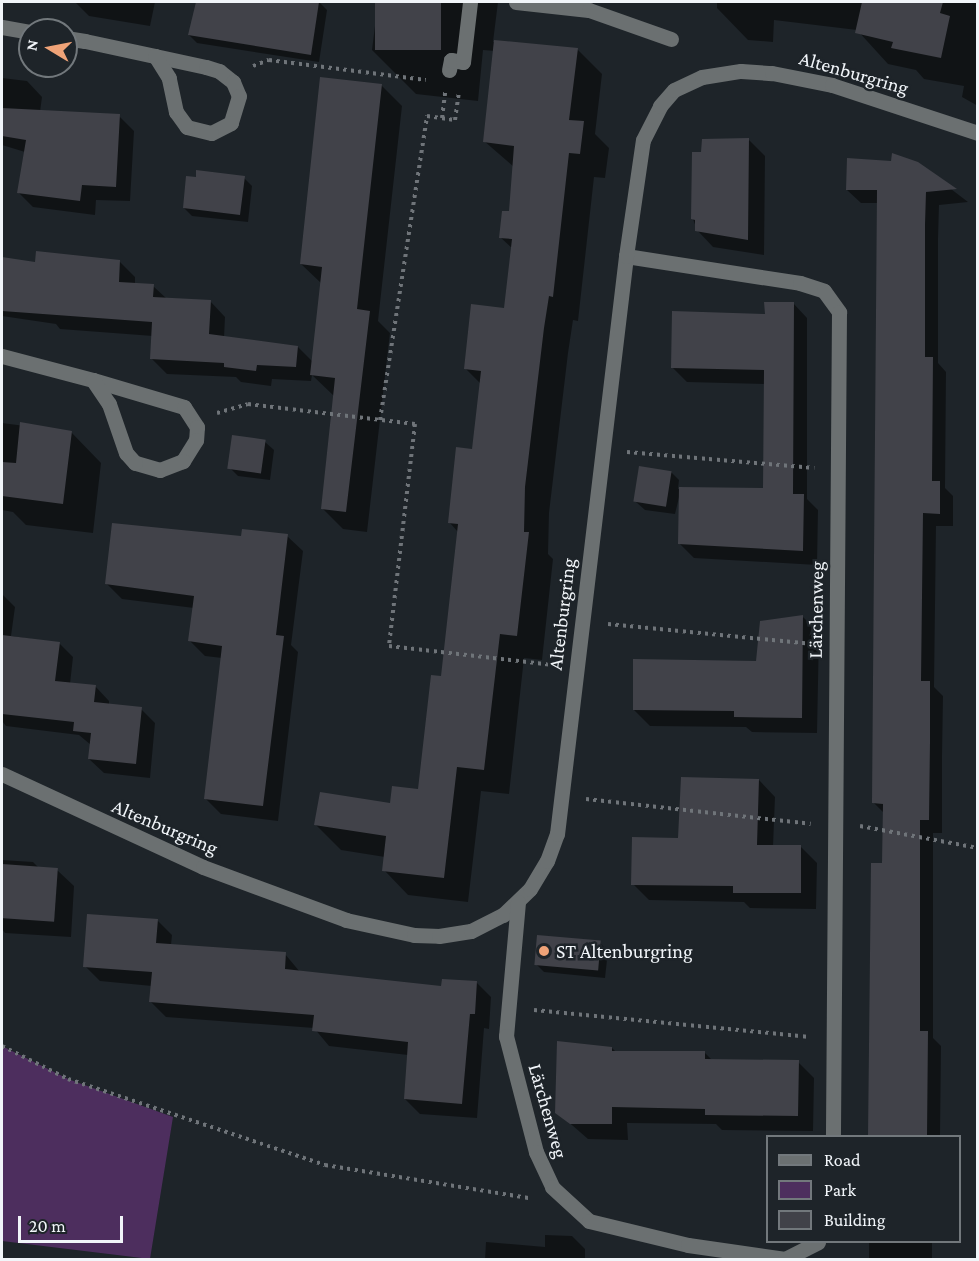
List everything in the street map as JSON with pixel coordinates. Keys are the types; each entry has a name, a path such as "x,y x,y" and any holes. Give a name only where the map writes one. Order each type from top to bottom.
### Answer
{"street":[{"path":"448,76 451,60 463,62 470,2"},
{"path":"516,2 589,6 671,39"},
{"path":"2,27 18,30"},
{"path":"78,40 155,56 226,75 239,96 235,117 219,131 200,133 187,127 176,112 169,78 155,56"},
{"name":"Altenburgring","path":"2,774 203,867 346,920 414,935 446,935 488,925 518,902 547,861 557,834 626,256 643,140 650,121 674,90 702,77 741,71 795,76 832,85 978,133"},
{"name":"Lärchenweg","path":"626,256 800,283 832,298 840,325 833,826 833,1135"},
{"path":"2,356 93,380 184,407 194,420 196,440 183,461 160,470 147,469 126,453 109,404 93,380"},
{"name":"Lärchenweg","path":"518,902 506,1008 506,1036 536,1152 552,1187 567,1204 589,1221 613,1229 767,1259 785,1259 817,1243"}],"path":[{"path":"226,75 269,60 435,81"},
{"path":"442,118 448,76"},
{"path":"380,420 427,116 455,120"},
{"path":"194,420 248,404 415,424 389,646 578,668"},
{"path":"603,450 839,470"},
{"path":"583,622 837,646"},
{"path":"561,796 833,826 856,825 978,848"},
{"path":"506,1008 834,1039"},
{"path":"2,1046 68,1079 325,1165 567,1204"}],"green space":[{"path":"2,1046 68,1079 173,1117 150,1259 2,1241"}],"building":[{"path":"196,2 319,2 311,55 188,35"},
{"path":"375,2 441,2 441,50 375,50"},
{"path":"862,2 943,2 940,13 950,16 941,58 891,48 893,42 855,33"},
{"path":"494,40 578,48 569,120 584,121 580,154 569,153 553,297 549,296 544,328 525,487 524,532 529,532 517,636 500,634 484,770 457,767 444,878 382,871 386,836 314,825 320,792 390,803 392,786 418,789 431,675 441,676 458,524 448,523 456,447 472,449 481,371 464,369 471,304 504,308 512,239 499,238 502,211 509,211 514,146 483,142"},
{"path":"320,77 382,84 357,309 370,311 346,512 321,509 335,378 310,375 322,267 300,264"},
{"path":"2,108 120,114 116,187 82,185 80,201 17,193 26,140 2,136"},
{"path":"749,138 748,240 695,231 695,220 691,219 692,152 701,152 702,139"},
{"path":"892,153 918,162 957,189 926,192 925,357 933,357 932,481 940,481 940,514 923,513 921,681 930,681 930,742 929,820 920,820 920,1031 928,1031 927,1135 868,1135 871,863 882,863 883,804 872,803 877,190 846,190 847,158 891,161"},
{"path":"196,170 245,176 240,215 183,208 186,176 196,177"},
{"path":"36,251 120,260 119,282 154,284 153,297 211,300 209,334 298,346 296,367 257,365 256,371 224,367 224,363 150,359 152,322 2,311 2,257 35,262"},
{"path":"764,302 794,302 793,494 804,494 803,551 678,544 679,487 763,488 764,370 671,368 672,311 765,314"},
{"path":"20,422 72,431 63,504 2,496 2,462 16,463"},
{"path":"232,435 266,440 261,473 227,469"},
{"path":"639,466 672,471 666,507 633,502"},
{"path":"112,523 241,536 242,529 288,534 276,635 284,636 263,806 204,799 222,646 188,641 194,596 105,584"},
{"path":"803,615 802,718 734,717 734,711 633,710 633,659 756,661 760,621"},
{"path":"2,635 60,642 55,681 96,685 94,702 142,707 136,764 88,759 91,733 73,731 74,722 2,714"},
{"path":"681,777 759,779 757,845 801,845 801,893 733,893 733,886 631,885 632,837 678,838"},
{"path":"2,864 58,868 54,922 2,918"},
{"path":"87,914 158,919 156,943 286,952 285,969 441,986 442,979 477,981 475,1014 470,1014 462,1104 404,1099 408,1042 312,1031 314,1015 149,1002 152,972 83,967"},
{"path":"537,935 601,941 598,970 534,965"},
{"path":"557,1041 612,1047 612,1051 705,1051 705,1059 799,1060 798,1116 705,1115 705,1109 612,1107 612,1124 570,1124 555,1113"}],"place":[{"name":"ST Altenburgring","path":"544,951"}]}
